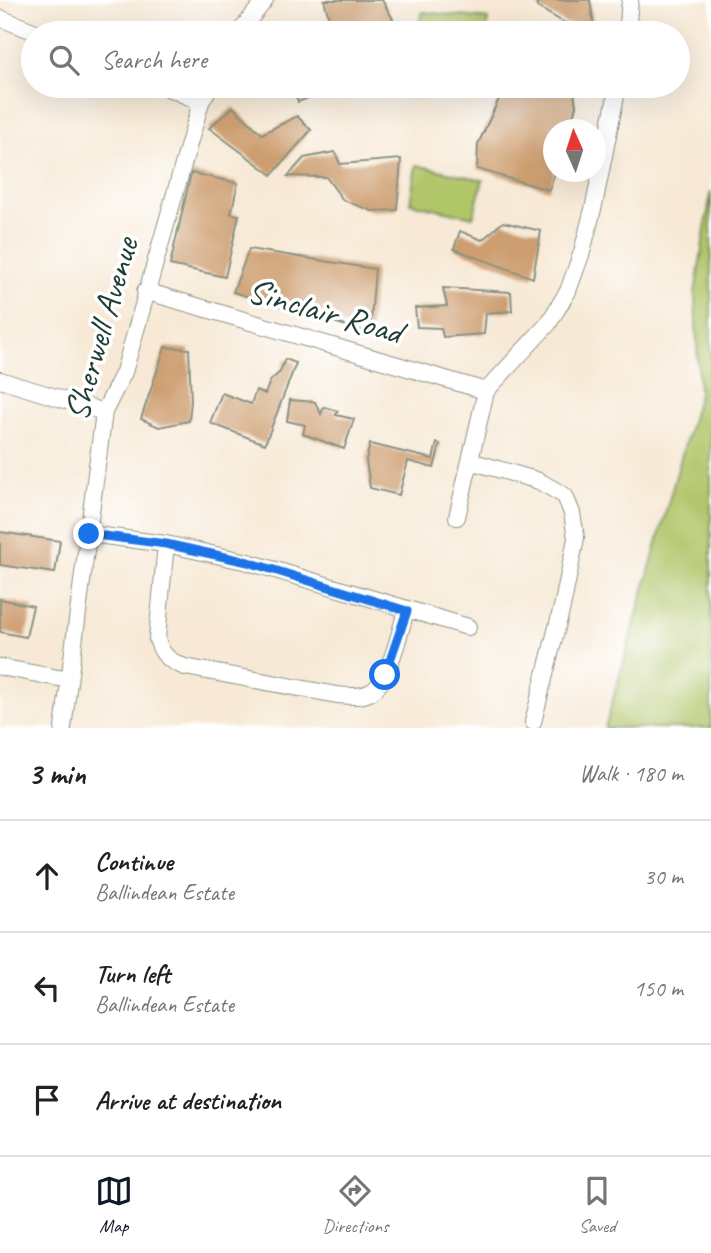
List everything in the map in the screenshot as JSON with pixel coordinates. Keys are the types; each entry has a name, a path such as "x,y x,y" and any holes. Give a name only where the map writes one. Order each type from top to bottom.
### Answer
{"street":[{"path":"248,21 265,0"},
{"path":"628,21 629,0"},
{"path":"0,18 21,27"},
{"path":"192,98 201,102"},
{"name":"Sherwell Avenue","path":"64,728 104,412 124,372 203,98"},
{"path":"457,517 486,390 548,324 568,291 582,252 594,205 616,98"},
{"name":"Sinclair Road","path":"145,292 486,390"},
{"path":"0,380 104,412"},
{"path":"470,461 539,481 565,496 572,513 576,538 563,603 533,722"},
{"path":"89,534 166,544 248,562 468,627"},
{"path":"166,544 157,638 160,650 170,661 186,667 337,695 359,696 371,692 385,675 407,611"},
{"path":"0,667 69,680"}],"green space":[{"path":"423,12 488,19 488,21 420,21"},
{"path":"416,165 483,180 473,217 410,203"},
{"path":"711,191 711,728 605,728 699,394 695,294"}],"building":[{"path":"324,0 382,0 393,19 391,21 330,21"},
{"path":"537,0 590,0 593,21 562,21 537,7"},
{"path":"499,98 575,98 576,106 572,119 543,119 543,182 552,182 549,190 477,169 478,144"},
{"path":"233,107 262,134 297,116 311,130 272,175 209,128"},
{"path":"335,152 340,164 401,159 397,210 372,211 343,200 326,177 288,176 304,158"},
{"path":"191,173 238,183 231,214 239,215 225,277 170,265"},
{"path":"503,222 541,231 533,278 454,249 460,231 482,240"},
{"path":"249,249 375,269 370,333 233,292"},
{"path":"443,288 511,292 512,311 486,313 484,334 443,337 441,328 417,327 415,308 447,306"},
{"path":"165,347 189,349 191,401 189,421 159,427 141,419"},
{"path":"285,359 296,363 265,444 210,423 222,393 251,404 256,390 265,394 270,381 280,372"},
{"path":"290,400 315,402 321,414 324,407 338,411 336,415 354,419 344,449 303,434 305,425 287,421"},
{"path":"437,443 440,444 434,468 408,461 399,495 370,488 366,460 370,444 433,459"},
{"path":"0,532 60,541 55,573 0,565"},
{"path":"0,599 33,606 26,637 0,632"}],"route":[{"path":"89,534 166,544 248,562 407,611 385,675"}]}
